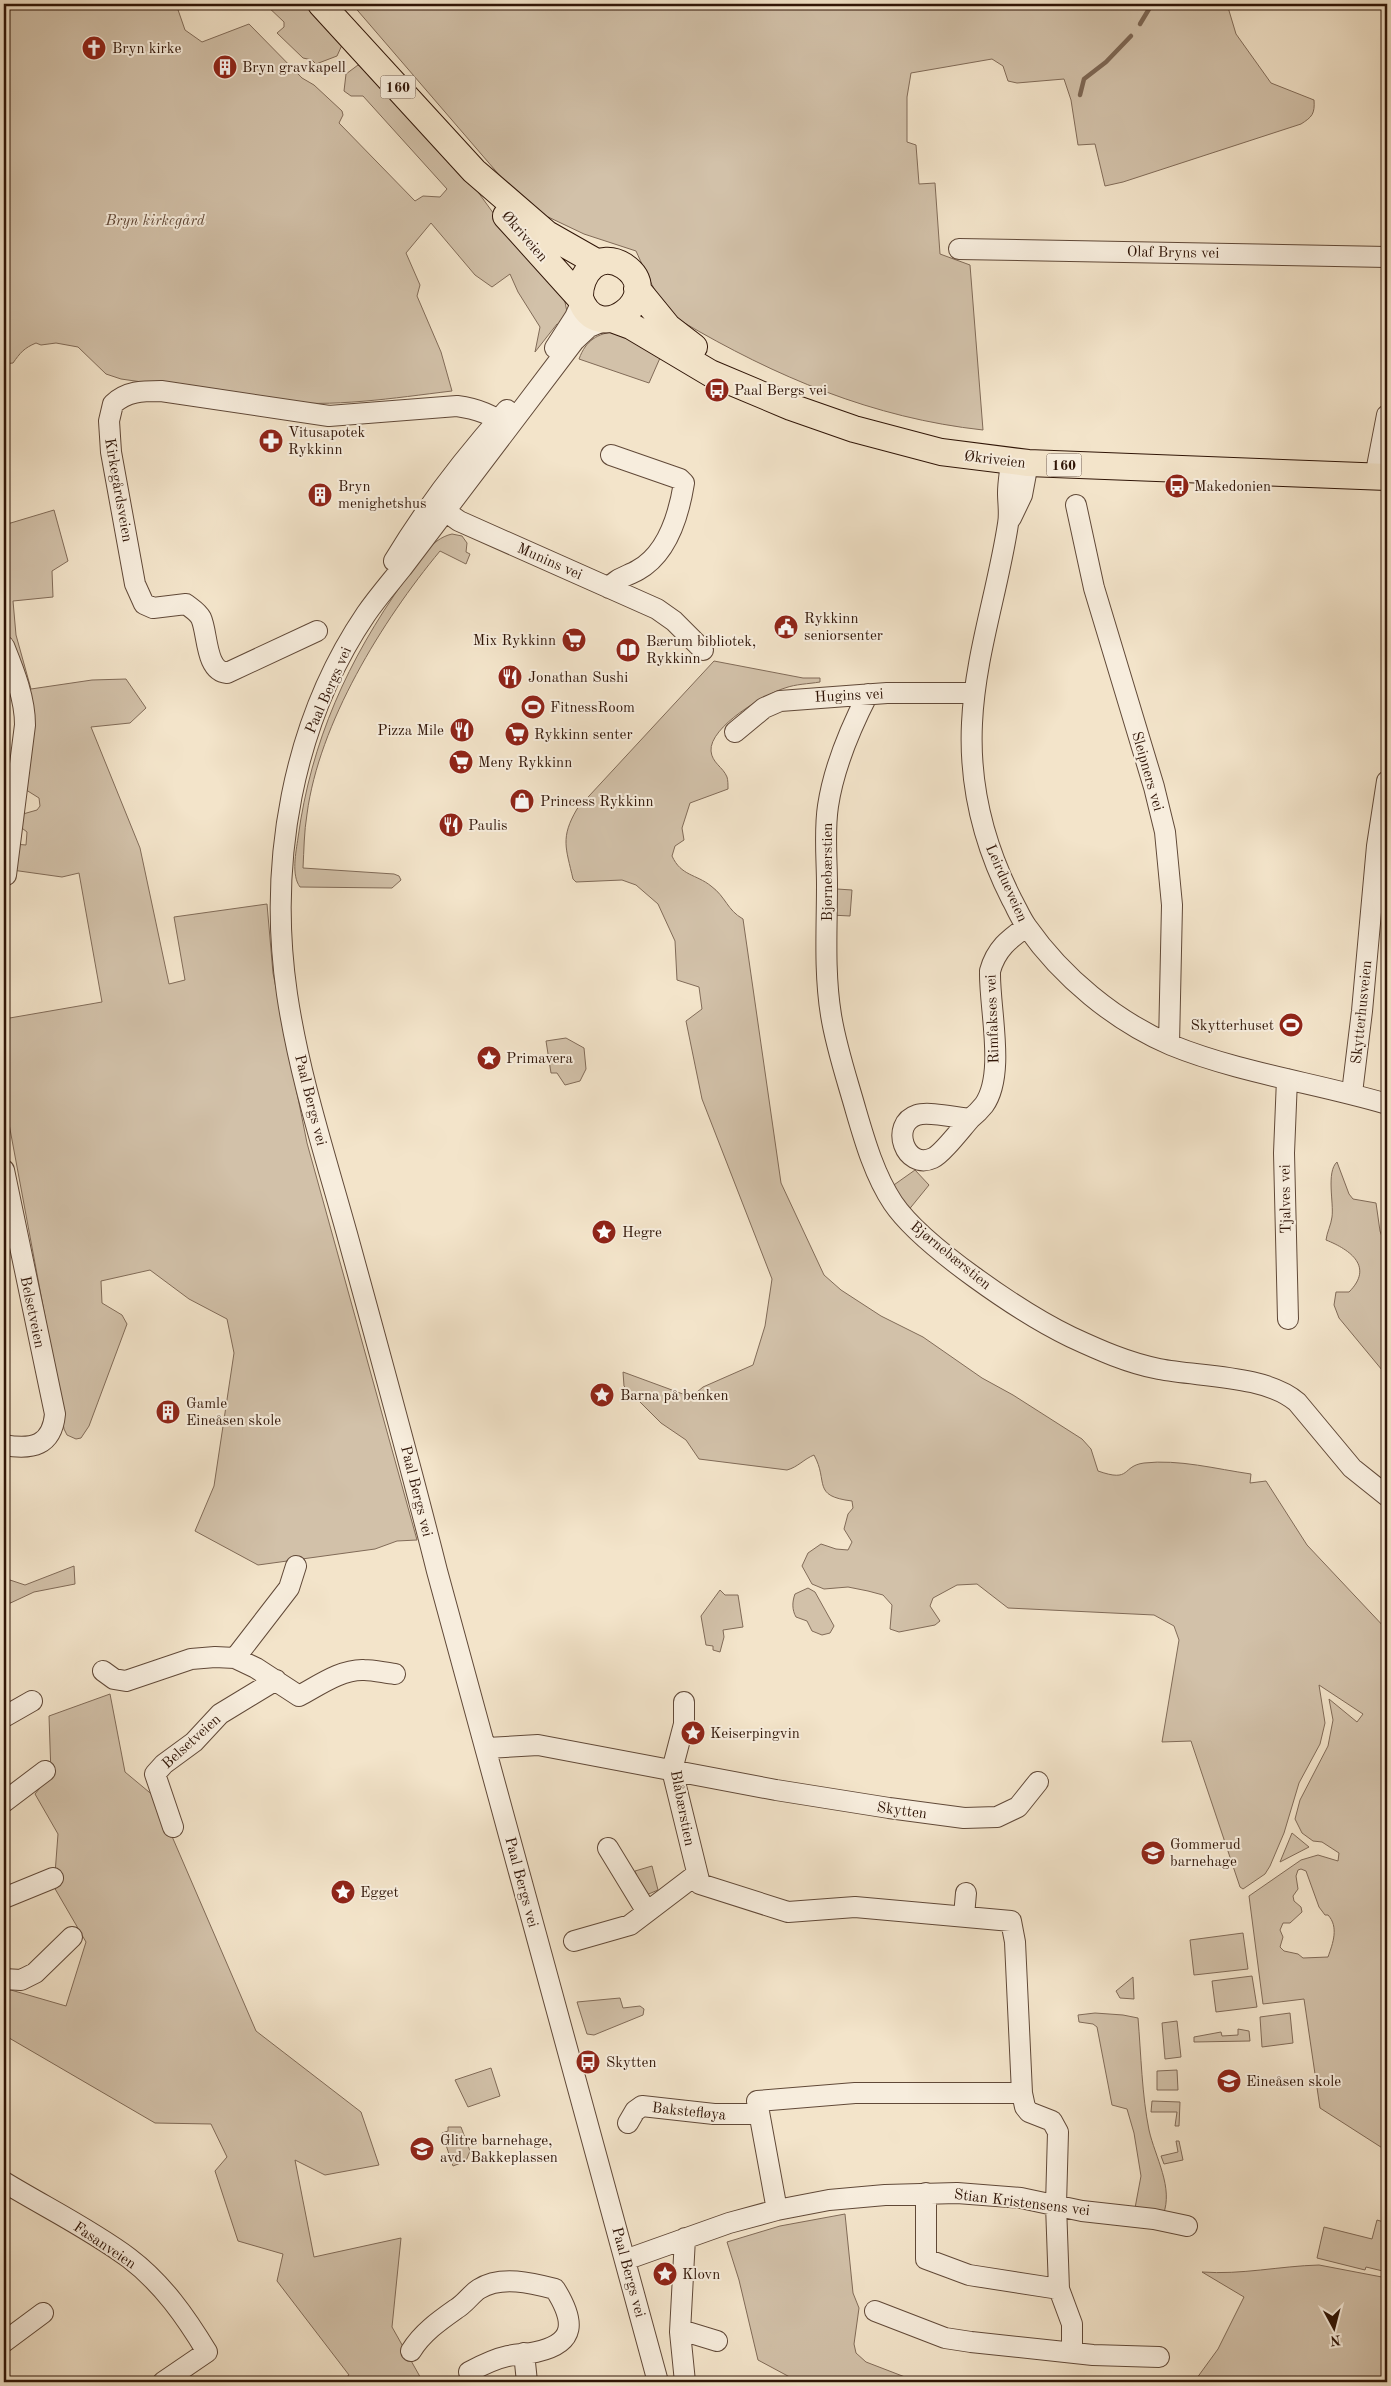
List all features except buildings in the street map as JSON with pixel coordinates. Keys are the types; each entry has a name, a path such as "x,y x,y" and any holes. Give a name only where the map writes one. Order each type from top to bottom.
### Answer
{"main road":[{"name":"Økriveien","path":"321,4 474,171 515,227 581,300"},
{"name":"Økriveien","path":"474,171 547,234 598,263"},
{"name":"160","path":"598,263 614,262 621,264 633,275 637,290"},
{"path":"581,300 580,287 583,277 589,269 598,263"},
{"name":"Økriveien","path":"637,290 668,327 681,338 762,394"},
{"path":"610,319 622,316 630,309 636,300 637,290"},
{"name":"160","path":"581,300 592,314 610,319"},
{"name":"Økriveien","path":"610,319 631,326 710,373 824,420 907,444 1019,463 1381,477"}],"street":[{"name":"Olaf Bryns vei","path":"959,248 1387,257"},
{"name":"Paal Bergs vei","path":"504,423 575,317 581,300"},
{"name":"Paal Bergs vei","path":"610,319 589,327 574,341 504,423 459,465 445,503 415,526 392,563 373,603 346,649 323,695 298,768 284,848 281,881 282,948 287,994 296,1040 318,1131 658,2382"},
{"name":"Kirkegårdsveien","path":"317,631 227,673 222,672 213,663 201,618 195,611 186,604 153,608 144,604 135,584 111,452 109,421 113,404 134,392 161,391 329,416 457,406 477,409 504,423"},
{"path":"1381,477 1387,415"},
{"path":"609,588 613,582 640,570 665,544 679,506 684,483 680,479 611,455"},
{"name":"Leirdueveien","path":"1019,463 1008,492 1009,522 974,693 972,746 979,812 995,863 1026,927 1064,970 1100,1003 1130,1024 1169,1044 1199,1056 1287,1079 1352,1093 1387,1104"},
{"name":"Munins vei","path":"445,503 459,522 491,534 656,609 680,627 703,650"},
{"name":"Sleipners vei","path":"1076,505 1094,588 1154,787 1165,832 1172,905 1169,1044"},
{"path":"4,646 21,696 25,725 6,875"},
{"name":"Hugins vei","path":"735,732 764,708 780,701 868,694 974,693"},
{"name":"Bjørnebærstien","path":"868,694 848,733 828,806 829,998 836,1040 859,1122 880,1180 894,1204 918,1231 961,1265 1027,1311 1068,1336 1123,1360 1160,1369 1276,1387 1288,1393 1303,1408 1352,1468 1387,1496"},
{"name":"Skytterhusveien","path":"1352,1093 1362,1011 1377,846 1387,781"},
{"name":"Rimfakses vei","path":"970,1120 984,1105 994,1073 990,988 993,961 1000,948 1026,927"},
{"name":"Tjalves vei","path":"1287,1079 1284,1153 1288,1319"},
{"name":"Belsetveien","path":"4,1170 54,1414 54,1424 47,1437 29,1448 4,1445"},
{"path":"235,1658 288,1588 296,1566"},
{"path":"103,1671 114,1679 126,1681 190,1659 235,1658 276,1680 299,1696 329,1680 350,1672 363,1670 395,1674"},
{"name":"Belsetveien","path":"173,1827 155,1774 164,1764 194,1742 220,1714 276,1680"},
{"path":"4,1717 32,1701"},
{"name":"Blåbærstien","path":"684,1702 684,1724 672,1770 698,1879"},
{"name":"Skytten","path":"487,1748 538,1745 889,1808 964,1818 997,1818 1018,1807 1038,1782"},
{"path":"4,1802 45,1772"},
{"path":"608,1848 647,1912"},
{"path":"4,1898 53,1878"},
{"path":"574,1941 630,1925 698,1879 788,1912 855,1907 1011,1921 1015,1942 1022,2093 1029,2112 1052,2121 1058,2132 1056,2205 1059,2289 1072,2324 1072,2352"},
{"path":"964,1916 966,1892"},
{"path":"4,1979 21,1980 35,1973 72,1937"},
{"path":"777,2210 758,2108 855,2093 1022,2093"},
{"name":"Bakstefløya","path":"628,2123 635,2111 642,2106 714,2114 758,2108"},
{"name":"Fasanveien","path":"4,2182 130,2259 167,2294 186,2318 207,2352 163,2382"},
{"path":"926,2193 926,2259 969,2275 1059,2289"},
{"name":"Stian Kristensens vei","path":"625,2260 685,2238 777,2210 848,2198 926,2193 1003,2197 1082,2211 1144,2218 1188,2226"},
{"path":"685,2238 680,2330 685,2382"},
{"path":"411,2351 418,2340 438,2322 462,2306 478,2289 504,2282 536,2284 555,2290 562,2301 569,2324 565,2339 559,2344 535,2352 490,2361 469,2372"},
{"path":"875,2311 945,2338 1106,2356 1159,2357"},
{"path":"4,2342 43,2313"},
{"path":"680,2330 717,2341"},
{"path":"524,2353 527,2382"}],"green space":[{"name":"Bryn kirkegård","path":"4,4 176,4 185,30 202,42 249,24 302,78 314,85 342,111 343,115 339,123 415,201 423,196 440,197 447,189 363,96 351,96 344,91 346,74 358,65 363,66 470,181 499,221 564,297 567,312 562,326 557,324 535,352 540,327 518,292 510,274 492,287 475,275 431,223 406,253 420,285 417,296 441,352 452,391 341,403 274,401 121,379 106,374 78,347 56,343 41,345 36,343 23,351 13,363 4,364"},
{"path":"265,4 304,4 339,37 342,45 337,56 316,64 312,60 303,58 277,33 284,27 284,22"},
{"path":"352,4 1227,4 1236,34 1271,83 1314,100 1314,109 1310,117 1301,124 1123,182 1105,186 1095,144 1078,145 1071,100 1064,79 1017,83 1008,81 1003,66 992,59 911,73 907,97 907,142 916,145 919,184 935,183 940,254 970,265 983,430 903,416 826,392 753,360 681,321 660,298 649,280 636,251 584,234 544,215 507,184"},
{"path":"616,331 660,358 649,383 579,359 585,347 593,339"},
{"path":"54,510 68,561 52,571 53,597 13,601 16,635 31,689 92,680 126,679 146,708 130,723 91,727 140,848 169,984 185,980 174,917 267,904 273,973 307,1143 417,1540 397,1541 375,1549 258,1565 195,1531 214,1486 234,1353 227,1319 189,1299 150,1270 101,1281 102,1303 122,1315 127,1324 89,1426 81,1438 76,1439 67,1435 64,1429 4,1097 4,1019 102,1002 79,873 62,877 12,870 14,844 26,845 27,832 18,825 23,814 37,810 40,806 39,798 23,788 27,703 4,630 4,525"},
{"path":"452,534 462,536 467,543 466,552 470,554 466,564 440,551 396,609 356,675 339,709 314,779 307,814 303,868 394,874 399,876 401,880 392,888 300,887 297,882 295,863 304,802 322,735 335,703 349,671 404,581 431,546"},
{"path":"714,661 803,678 820,678 820,682 776,691 752,704 728,722 719,732 713,742 711,751 713,759 727,777 728,789 690,803 682,828 684,840 675,846 672,856 684,871 716,890 733,912 743,919 781,1183 824,1275 841,1290 881,1316 923,1337 982,1378 1013,1395 1082,1439 1091,1449 1098,1471 1121,1475 1132,1467 1144,1463 1171,1462 1251,1474 1250,1483 1266,1481 1307,1545 1387,1630 1387,2151 1320,2108 1304,1999 1263,2004 1249,1896 1301,1860 1318,1855 1338,1861 1339,1853 1322,1842 1313,1841 1302,1833 1295,1819 1300,1800 1328,1746 1333,1720 1329,1699 1357,1722 1363,1714 1319,1685 1325,1723 1320,1744 1299,1783 1284,1833 1270,1866 1265,1874 1243,1889 1240,1887 1191,1741 1162,1742 1179,1640 1174,1626 1154,1615 1008,1608 977,1584 957,1585 933,1598 930,1606 940,1621 935,1625 899,1632 890,1629 892,1605 883,1595 848,1587 824,1589 812,1584 802,1566 808,1553 821,1544 836,1549 848,1550 852,1542 844,1529 848,1514 853,1508 852,1501 839,1499 826,1491 814,1455 787,1470 699,1459 686,1440 661,1423 624,1386 623,1372 691,1397 703,1387 753,1365 765,1326 772,1279 702,1099 686,1021 702,1009 699,987 677,980 675,941 658,904 636,885 622,880 576,882 573,879 566,836 577,809","holes":["1298,1870 1306,1871 1319,1907 1325,1915 1328,1915 1333,1925 1333,1941 1328,1957 1303,1958 1298,1954 1284,1951 1280,1947 1283,1937 1280,1930 1283,1923 1290,1923 1302,1912 1301,1907 1294,1901 1293,1896 1298,1889 1296,1876"]},
{"path":"837,889 852,890 850,916 831,915 831,897"},
{"path":"566,1038 584,1048 586,1069 580,1081 565,1085 557,1073 551,1073 546,1041"},
{"path":"1337,1162 1349,1194 1353,1199 1376,1203 1380,1231 1387,1251 1387,1376 1339,1318 1334,1305 1336,1292 1349,1292 1359,1275 1359,1267 1351,1254 1326,1240 1332,1217 1331,1180"},
{"path":"915,1170 929,1185 907,1212 891,1187"},
{"path":"74,1566 75,1584 34,1592 4,1606 4,1578 25,1585"},
{"path":"808,1588 815,1592 834,1626 830,1633 822,1635 812,1631 807,1621 796,1617 793,1606 795,1594"},
{"path":"720,1590 725,1595 738,1595 743,1627 723,1630 724,1637 720,1652 713,1650 713,1646 706,1645 701,1616"},
{"path":"110,1694 125,1772 155,1797 256,2031 361,2112 379,2165 325,2175 295,2160 314,2257 401,2238 392,2327 423,2382 340,2382 349,2375 277,2281 283,2254 238,2241 215,2171 227,2157 211,2124 155,2123 4,2035 4,1988 66,2006 86,1942 54,1887 58,1834 35,1794 51,1774 49,1716"},
{"path":"1292,1833 1309,1847 1280,1862"},
{"path":"652,1866 658,1890 644,1896 635,1871"},
{"path":"1243,1933 1248,1969 1194,1975 1190,1940"},
{"path":"1252,1976 1257,2007 1216,2012 1212,1981"},
{"path":"1133,1977 1134,1999 1120,1998 1116,1991"},
{"path":"620,1998 623,2008 640,2006 644,2009 643,2015 594,2035 587,2034 577,2002"},
{"path":"1095,2013 1138,2018 1143,2089 1149,2130 1165,2183 1166,2205 1163,2215 1135,2208 1141,2176 1134,2133 1127,2109 1112,2105 1097,2027 1093,2024 1079,2022 1078,2015"},
{"path":"1290,2013 1293,2043 1262,2047 1260,2017"},
{"path":"1177,2021 1181,2057 1165,2059 1162,2023"},
{"path":"1238,2029 1249,2031 1250,2041 1194,2042 1194,2037 1221,2032 1222,2036 1238,2035"},
{"path":"491,2068 500,2096 468,2107 455,2080"},
{"path":"1177,2070 1178,2090 1157,2090 1157,2071"},
{"path":"1152,2101 1180,2102 1179,2126 1175,2126 1177,2112 1151,2112"},
{"path":"448,2127 461,2127 470,2151 466,2161 453,2166 442,2133 448,2131"},
{"path":"1176,2141 1179,2141 1183,2160 1164,2164 1161,2156 1178,2152"},
{"path":"845,2214 853,2293 859,2308 854,2344 856,2353 866,2362 918,2382 799,2382 758,2360 739,2280 727,2242 780,2226"},
{"path":"1377,2220 1387,2223 1387,2272 1366,2267 1365,2270 1317,2258 1324,2227 1372,2239"},
{"path":"1319,2265 1387,2278 1387,2382 1194,2382 1218,2349 1244,2297 1202,2272 1217,2273"}],"waterway":[{"path":"1140,24 1152,4"},
{"path":"1080,95 1084,79 1106,62 1131,36"}],"place":[{"name":"Bryn kirke","path":"94,48"},
{"name":"Bryn gravkapell","path":"225,67"},
{"name":"Paal Bergs vei","path":"717,390"},
{"name":"Vitusapotek Rykkinn","path":"271,441"},
{"name":"Makedonien","path":"1177,486"},
{"name":"Bryn menighetshus","path":"320,495"},
{"name":"Rykkinn seniorsenter","path":"786,627"},
{"name":"Mix Rykkinn","path":"574,640"},
{"name":"Bærum bibliotek, Rykkinn","path":"628,650"},
{"name":"Jonathan Sushi","path":"510,677"},
{"name":"FitnessRoom","path":"533,707"},
{"name":"Pizza Mile","path":"462,730"},
{"name":"Rykkinn senter","path":"517,734"},
{"name":"Meny Rykkinn","path":"461,762"},
{"name":"Princess Rykkinn","path":"522,801"},
{"name":"Paulis","path":"451,825"},
{"name":"Skytterhuset","path":"1291,1025"},
{"name":"Primavera","path":"489,1058"},
{"name":"Hegre","path":"604,1232"},
{"name":"Barna på benken","path":"602,1395"},
{"name":"Gamle Eineåsen skole","path":"168,1412"},
{"name":"Keiserpingvin","path":"693,1733"},
{"name":"Gommerud barnehage","path":"1153,1853"},
{"name":"Egget","path":"343,1892"},
{"name":"Skytten","path":"588,2062"},
{"name":"Eineåsen skole","path":"1229,2081"},
{"name":"Glitre barnehage, avd. Bakkeplassen","path":"422,2149"},
{"name":"Klovn","path":"665,2274"}]}
